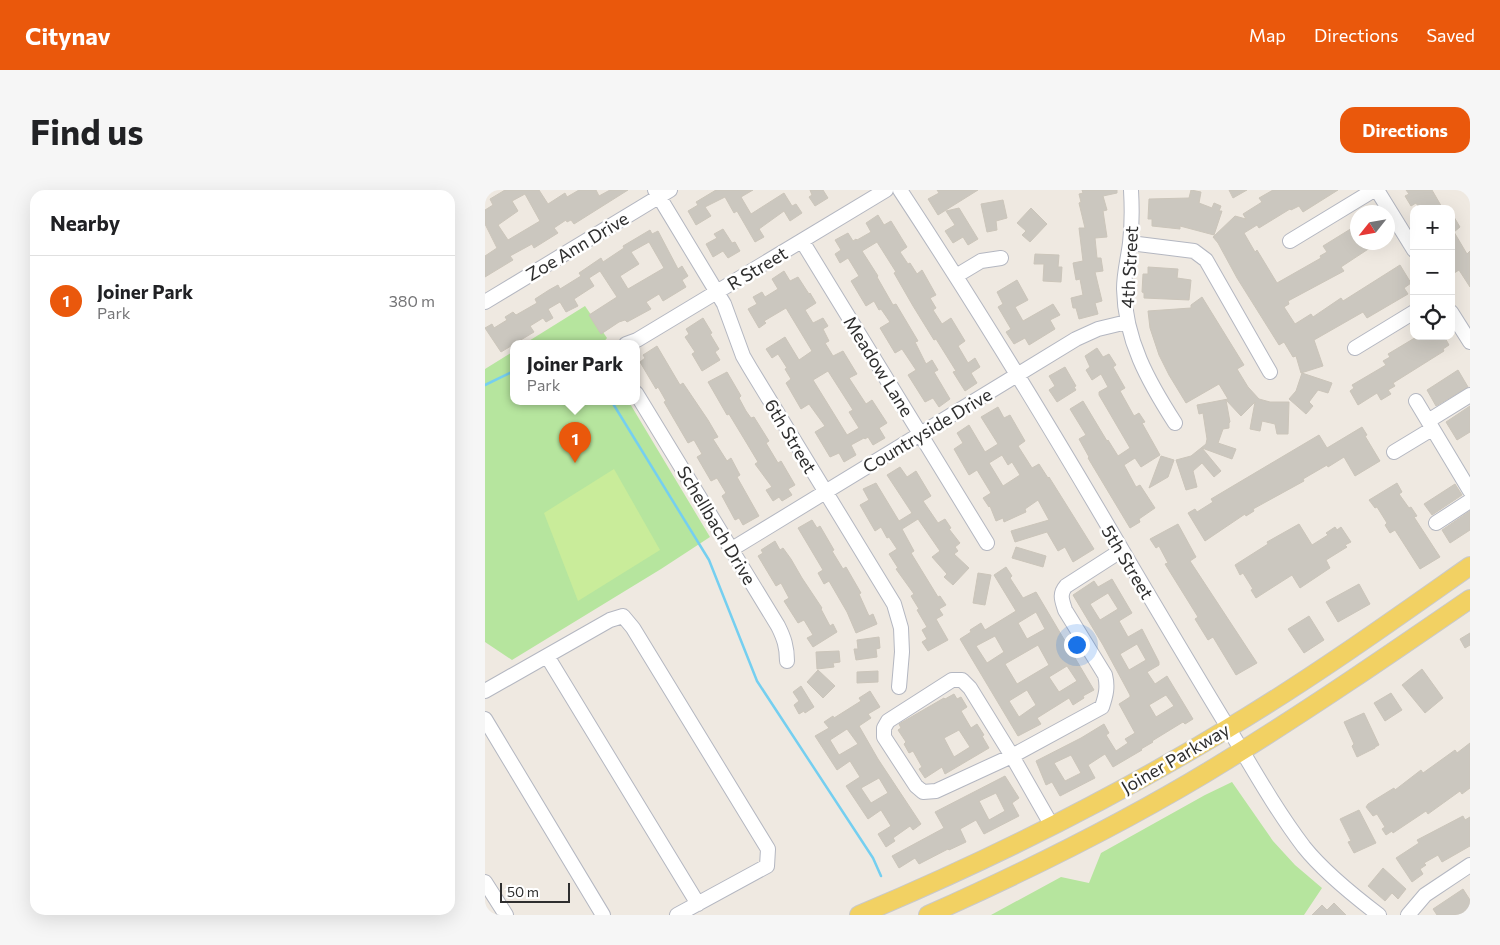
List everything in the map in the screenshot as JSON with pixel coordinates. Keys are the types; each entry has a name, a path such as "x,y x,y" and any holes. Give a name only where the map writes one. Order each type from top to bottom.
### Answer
{"main road":[{"name":"Joiner Parkway","path":"859,915 943,879 1052,826 1228,728 1298,684 1470,566"},
{"name":"Joiner Parkway","path":"928,915 1072,846 1167,795 1315,705 1470,598"},
{"path":"1415,604 1427,628"},
{"path":"1072,846 1072,838 1077,825 1106,797"},
{"path":"1022,871 1052,845 1055,832 1052,826"}],"street":[{"name":"R Street","path":"637,340 886,190"},
{"name":"5th Street","path":"899,190 956,276 1284,820 1306,849 1360,901 1379,915"},
{"name":"4th Street","path":"1131,190 1130,243 1124,288 1127,322 1141,364 1157,395 1175,423"},
{"path":"1290,241 1376,190 1410,244"},
{"name":"6th Street","path":"661,192 724,304 747,362 894,604 901,628 902,644 899,687"},
{"name":"Zoe Ann Drive","path":"485,302 661,192"},
{"name":"Meadow Lane","path":"802,241 987,543"},
{"path":"1130,243 1194,251 1206,260 1271,372"},
{"path":"956,276 981,260 1001,258"},
{"path":"1355,348 1410,314"},
{"path":"1455,318 1470,342"},
{"name":"Countryside Drive","path":"732,549 1076,339 1098,329 1127,322"},
{"path":"1394,452 1470,395"},
{"name":"Schellbach Drive","path":"640,400 778,626 785,640 787,661"},
{"path":"1416,401 1470,491"},
{"path":"1436,522 1470,501"},
{"path":"1052,826 1012,756 970,688 962,680 952,680 888,721 884,728 884,737 916,786 923,792 937,791 1012,756 1102,707 1107,694 1105,675 1065,610 1061,598 1062,590 1122,550"},
{"path":"485,691 610,620 623,616 633,628 768,849 767,866 677,915"},
{"path":"547,656 698,904"},
{"path":"485,719 603,915"},
{"path":"1408,915 1425,894 1470,865"},
{"path":"485,882 505,915"}],"green space":[{"path":"585,306 607,338 605,340 530,340"},
{"path":"510,353 510,405 631,405 710,537 512,660 485,642 485,369"},
{"path":"614,469 660,550 578,601 544,513"},
{"path":"1232,782 1273,841 1295,865 1322,888 1304,915 991,915 1061,877 1089,883 1101,853"}],"building":[{"path":"505,190 539,190 548,204 565,193 567,197 579,190 596,190 599,196 610,190 628,190 574,224 571,220 567,222 566,220 554,228 558,233 534,248 532,244 510,256 513,260 485,277 485,256 497,248 485,224 485,210 493,205 490,199","holes":["525,194 540,221 508,240 498,225 518,211 512,201"]},
{"path":"716,190 753,190 741,197 751,214 784,193 792,206 796,204 802,213 790,221 784,211 759,229 764,237 755,242 737,211 734,213 725,197 705,207 711,216 696,225 688,211 698,205 696,202"},
{"path":"810,190 823,190 828,198 815,206 809,197 812,195"},
{"path":"937,190 978,190 938,215 928,199 939,193"},
{"path":"1082,190 1117,190 1117,193 1103,196 1107,210 1103,211 1107,237 1095,238 1097,258 1101,258 1103,271 1095,272 1102,301 1095,303 1098,314 1079,319 1076,308 1073,308 1071,298 1083,295 1080,279 1076,280 1073,263 1083,261 1079,228 1085,228 1079,203 1081,202 1079,194 1083,193"},
{"path":"1191,190 1201,192 1199,203 1212,208 1214,203 1221,206 1219,211 1222,211 1214,235 1180,226 1180,229 1152,226 1152,219 1148,219 1149,199 1189,198"},
{"path":"1229,190 1247,190 1233,198"},
{"path":"1273,190 1338,190 1303,212 1299,206 1290,209 1259,228 1257,225 1244,233 1277,283 1321,258 1320,256 1327,252 1323,246 1350,229 1350,250 1367,250 1341,267 1344,271 1288,301 1289,304 1284,307 1295,324 1311,314 1313,317 1341,298 1343,301 1400,265 1410,281 1410,284 1404,288 1408,294 1367,318 1363,312 1314,340 1323,366 1301,373 1296,356 1293,357 1284,342 1279,345 1213,237 1235,216 1246,219 1243,214 1262,202 1259,198"},
{"path":"1406,190 1432,190 1441,205 1417,205 1416,203 1410,205 1405,196 1409,194"},
{"path":"1003,200 1007,218 996,221 997,230 987,232 981,204"},
{"path":"959,208 978,239 968,245 963,237 953,243 945,231 955,225 946,211"},
{"path":"1031,208 1047,224 1030,242 1022,235 1026,231 1017,223"},
{"path":"878,215 884,225 891,221 907,247 900,252 908,264 910,263 917,274 922,270 936,295 930,298 936,308 933,310 942,324 951,318 965,341 958,346 968,363 975,358 980,367 971,373 977,383 965,391 953,372 956,371 913,306 894,273 896,272 877,242 862,251 893,305 896,304 918,341 915,342 926,364 932,360 938,370 934,372 950,399 939,407 933,398 925,402 908,375 916,370 902,349 895,353 880,328 890,322 874,301 866,306 851,281 859,276 848,258 840,263 835,254 841,250 835,240 848,233 853,241 871,232 866,223"},
{"path":"1455,219 1460,227 1455,231"},
{"path":"723,229 732,243 735,242 740,251 728,258 723,251 713,257 706,244 717,238 714,234"},
{"path":"650,230 652,234 658,231 678,269 682,266 688,276 682,280 686,287 663,301 659,294 646,302 651,309 627,322 625,320 619,322 601,334 589,315 617,297 600,271 589,278 594,286 574,299 578,306 566,312 560,302 548,309 553,318 546,322 543,318 530,326 534,332 521,340 510,340 510,347 501,352 485,328 492,324 494,328 507,320 505,317 513,312 516,315 537,303 535,299 549,290 558,285 560,289 581,276 579,273 601,258 603,262 624,248 623,246","holes":["649,242 664,268 628,289 620,276 639,264 631,252"]},
{"path":"1455,234 1467,254 1470,251 1470,287 1459,270 1455,272"},
{"path":"1035,254 1059,255 1058,267 1062,267 1061,282 1043,281 1044,264 1034,264"},
{"path":"1148,267 1178,269 1177,278 1191,280 1189,300 1144,298 1144,293 1142,292 1143,274 1148,274"},
{"path":"784,271 790,281 798,277 816,303 805,310 813,323 823,318 828,326 823,329 829,341 825,343 833,356 843,351 857,374 849,378 866,404 872,400 887,423 879,428 885,438 873,445 868,437 851,445 856,455 844,462 839,453 830,457 815,432 825,426 809,404 801,409 786,383 791,379 785,369 787,368 778,354 772,358 766,349 785,337 799,360 812,351 786,308 764,321 766,323 759,328 748,309 757,304 753,297 762,292 765,297 778,289 772,279","holes":["828,371 853,410 849,412 859,428 847,435 813,380"]},
{"path":"1017,280 1028,300 1015,307 1023,321 1053,304 1060,315 1050,320 1055,329 1029,345 1025,338 1014,344 1006,332 1011,329 998,307 1003,304 997,292"},
{"path":"1202,297 1244,365 1237,369 1248,387 1259,399 1270,402 1289,402 1288,434 1277,434 1275,424 1262,421 1260,431 1250,429 1255,402 1241,416 1226,400 1230,422 1229,428 1223,429 1218,443 1236,449 1232,459 1202,448 1221,471 1214,477 1202,463 1193,471 1197,487 1186,490 1176,460 1191,456 1206,444 1207,439 1203,413 1199,414 1197,405 1228,399 1219,384 1186,403 1159,355 1150,328 1148,311 1191,308 1191,305"},
{"path":"703,318 719,349 715,352 720,360 702,371 692,354 695,352 685,337 689,334 686,329"},
{"path":"1411,340 1446,340 1449,345 1443,349 1444,351 1393,383 1395,386 1388,390 1391,394 1381,400 1377,393 1358,405 1350,391 1354,388 1352,385 1386,365 1383,361 1390,357 1388,354"},
{"path":"657,346 680,385 683,383 708,420 718,437 713,439 727,461 731,458 740,475 737,477 759,516 743,525 739,518 735,520 722,496 726,493 717,478 711,481 697,457 702,454 694,440 688,443 664,402 666,401 658,387 656,389 640,362 645,358 643,355"},
{"path":"1097,348 1103,357 1109,354 1116,365 1113,367 1125,388 1120,391 1134,416 1139,413 1145,422 1142,423 1160,455 1141,467 1135,458 1124,465 1136,487 1140,485 1155,508 1139,519 1140,522 1130,528 1088,458 1079,439 1086,435 1070,409 1083,401 1118,456 1130,448 1099,395 1099,392 1108,387 1101,374 1092,380 1086,370 1090,367 1085,356"},
{"path":"1065,367 1076,386 1074,387 1076,390 1057,402 1049,390 1055,386 1049,376"},
{"path":"1458,370 1468,387 1436,406 1427,390"},
{"path":"727,372 741,396 739,398 746,411 751,418 754,417 769,441 766,443 778,463 781,461 795,485 788,489 792,495 782,501 779,497 773,501 766,490 772,487 755,464 758,462 708,382"},
{"path":"1302,373 1332,383 1328,393 1318,390 1309,402 1313,406 1306,414 1289,399 1296,391"},
{"path":"1470,406 1470,432 1457,440 1446,422"},
{"path":"998,407 1004,418 1010,415 1025,441 1018,446 1032,468 1039,464 1049,477 1094,549 1073,562 1065,547 1058,551 1047,532 1015,542 1011,531 1049,520 1038,500 1025,509 1026,512 1004,522 1003,518 996,521 990,506 983,498 991,493 977,470 969,475 954,449 963,443 957,433 969,425 985,452 998,444 981,417","holes":["1002,455 1008,465 1012,462 1020,475 1003,486 989,463"]},
{"path":"1362,427 1367,435 1365,436 1380,461 1355,476 1344,457 1253,509 1254,511 1246,516 1245,514 1205,541 1188,513 1195,509 1197,512 1213,502 1211,499 1319,435 1327,448"},
{"path":"1161,456 1174,460 1168,477 1149,488"},
{"path":"900,467 907,477 916,471 931,496 923,501 938,523 945,519 951,528 949,529 960,543 955,547 958,551 954,554 969,568 953,585 944,577 947,574 932,557 940,551 918,519 902,529 914,551 911,553 938,597 940,596 946,605 939,609 943,615 936,619 948,640 928,651 922,642 927,639 922,630 927,627 911,596 914,594 896,569 898,568 889,554 897,549 889,537 887,538 881,527 875,531 860,505 869,500 863,489 876,483 899,521 912,513 887,475"},
{"path":"1397,483 1402,492 1399,494 1417,516 1414,517 1440,557 1420,569 1395,530 1390,533 1385,525 1387,523 1377,507 1375,508 1369,500"},
{"path":"1455,484 1462,495 1432,515 1424,504"},
{"path":"1470,511 1470,530 1450,543 1442,530"},
{"path":"812,520 817,528 820,526 843,569 846,567 861,593 859,594 869,616 873,614 877,624 856,633 847,612 829,581 824,584 818,573 823,570 798,528"},
{"path":"1178,524 1196,557 1190,561 1257,663 1236,675 1213,637 1208,640 1195,619 1198,617 1165,564 1168,563 1159,546 1156,548 1150,539"},
{"path":"1299,524 1312,545 1328,535 1326,533 1335,527 1337,530 1341,527 1351,542 1345,545 1347,547 1326,560 1330,568 1300,588 1292,575 1256,598 1243,573 1240,575 1235,565 1268,544 1267,542"},
{"path":"775,541 780,550 783,548 791,559 822,608 830,626 833,624 837,632 813,647 807,638 813,635 804,620 798,623 784,601 789,598 781,583 776,586 758,556 763,553 761,550"},
{"path":"1016,547 1046,556 1043,567 1012,558"},
{"path":"1006,567 1012,576 1010,578 1023,598 1036,592 1094,690 1083,696 1084,698 1073,705 1069,698 1037,718 1041,724 1018,736 960,639 981,623 985,630 1016,611 994,575","holes":["1036,612 1045,629 1027,639 1018,623","995,636 1004,652 987,663 976,646","1038,645 1049,665 1017,684 1005,664","1067,666 1077,681 1059,692 1049,677","1027,690 1036,705 1019,717 1009,701"]},
{"path":"978,573 991,575 985,605 973,603"},
{"path":"1112,579 1132,613 1119,621 1128,637 1142,629 1159,662 1159,665 1147,672 1155,684 1167,676 1193,719 1185,724 1183,722 1113,767 1105,754 1088,765 1095,778 1060,796 1052,782 1046,785 1036,761 1104,724 1109,733 1106,735 1116,751 1128,743 1125,739 1135,733 1119,704 1130,697 1130,695 1073,595 1094,581 1098,587","holes":["1108,593 1118,609 1100,620 1090,604","1137,644 1146,660 1129,670 1120,654","1166,695 1174,706 1156,717 1149,705","1071,755 1081,773 1065,781 1054,763"]},
{"path":"1359,584 1370,604 1338,622 1326,602"},
{"path":"1309,616 1324,640 1304,653 1288,629"},
{"path":"1470,633 1470,645 1465,648 1460,639"},
{"path":"879,637 880,648 876,649 877,657 856,660 854,649 858,649 857,640"},
{"path":"839,651 840,662 833,663 834,667 817,669 816,652"},
{"path":"1422,669 1443,698 1425,713 1402,685"},
{"path":"818,670 835,686 823,698 807,682"},
{"path":"878,671 878,682 857,683 857,672"},
{"path":"801,686 814,707 805,713 804,711 799,714 794,705 799,701 793,692"},
{"path":"870,691 880,707 868,714 871,718 859,726 878,759 921,824 913,830 910,826 893,838 895,841 886,847 878,834 891,826 881,810 868,819 846,786 860,777 850,761 837,770 815,736 829,728 824,722 861,701 859,698","holes":["847,729 858,744 839,755 830,740","879,778 888,793 871,803 861,788"]},
{"path":"1391,693 1402,710 1385,721 1374,703"},
{"path":"954,694 957,699 961,697 967,707 961,711 971,728 977,724 989,748 945,774 942,767 925,778 919,769 922,767 913,751 909,753 904,744 906,742 898,730 901,728 899,724","holes":["959,730 970,747 954,757 944,738"]},
{"path":"1364,713 1379,745 1357,757 1352,746 1354,744 1344,722"},
{"path":"1470,743 1470,788 1462,794 1460,791 1428,814 1426,811 1393,833 1392,831 1386,835 1382,829 1385,827 1377,814 1373,816 1366,807 1368,804 1394,788 1395,790 1421,770 1423,773 1455,750 1457,753"},
{"path":"1005,776 1019,798 1012,803 1019,816 984,834 976,820 960,829 966,842 919,864 915,858 899,868 892,856 944,828 935,812","holes":["996,793 1005,811 989,820 979,801"]},
{"path":"1359,810 1376,843 1354,853 1348,842 1351,841 1340,819"},
{"path":"1463,816 1465,820 1470,817 1470,846 1442,862 1438,855 1424,863 1426,865 1420,869 1423,874 1412,882 1396,858 1419,843 1417,840"},
{"path":"1383,868 1406,889 1398,899 1392,893 1385,901 1368,886"},
{"path":"1463,889 1470,900 1470,915 1437,915 1433,909"},
{"path":"1334,903 1346,915 1312,915 1322,905 1327,910"}],"waterway":[{"path":"485,385 510,373"},
{"path":"614,405 709,560 757,681 873,858 881,876"}],"place":[{"name":"Joiner Park","path":"575,463"}]}
